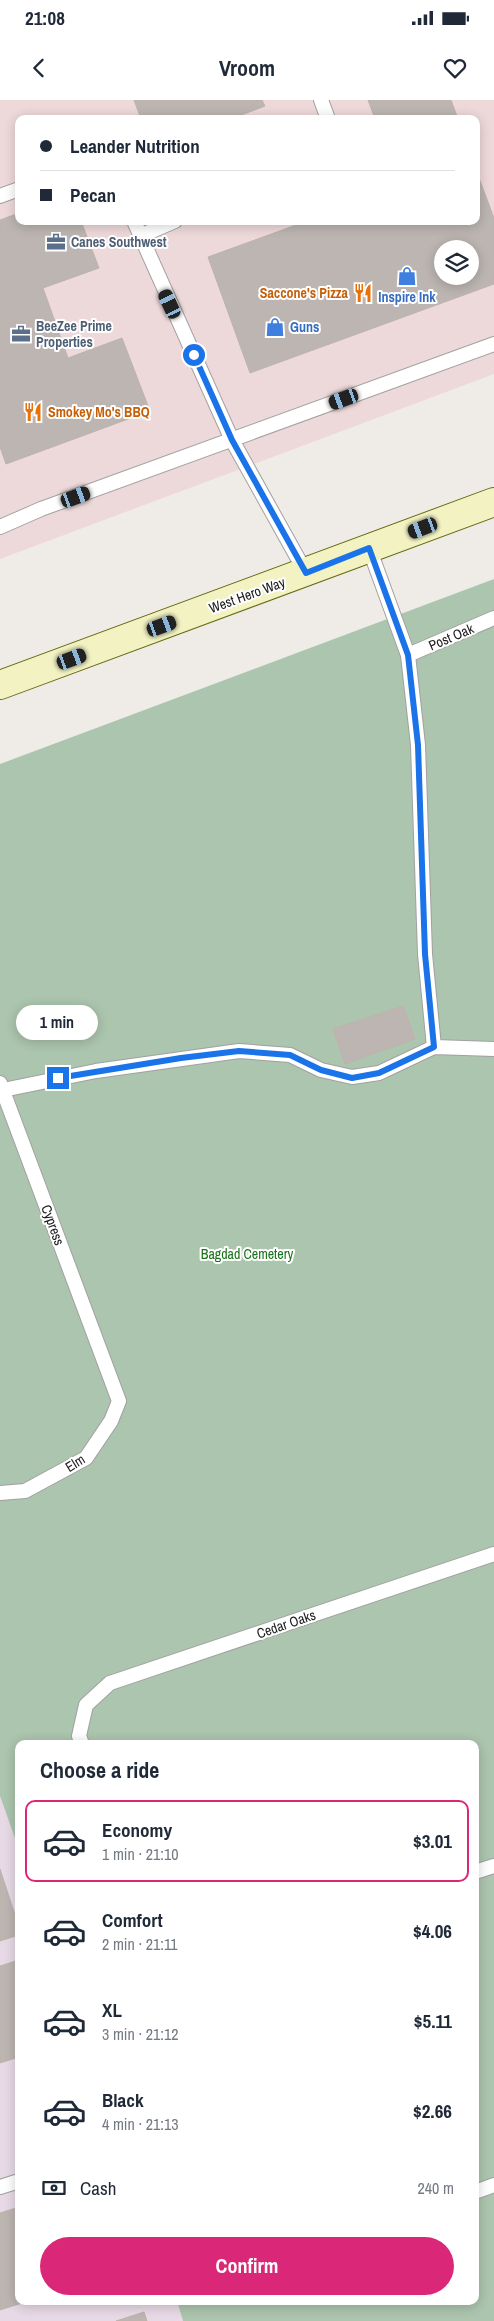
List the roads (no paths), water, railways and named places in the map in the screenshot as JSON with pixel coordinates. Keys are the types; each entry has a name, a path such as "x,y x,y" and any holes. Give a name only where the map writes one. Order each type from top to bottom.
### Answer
{"main road":[{"name":"West Hero Way","path":"0,685 494,502"}],"lane":[{"path":"322,100 327,115"},
{"path":"0,196 15,190"},
{"path":"136,225 232,440 306,573"},
{"path":"140,236 166,225"},
{"path":"0,527 41,509 494,344"},
{"path":"369,548 408,655 418,745 425,954 434,1047"},
{"name":"Post Oak","path":"408,655 494,618"},
{"path":"1,1086 239,1051 290,1055 321,1070 352,1078 379,1073 434,1047 494,1049"},
{"name":"Cypress","path":"1,1086 107,1368"},
{"name":"Elm","path":"0,1493 25,1491 86,1458 111,1421 119,1401 107,1368"},
{"name":"Cedar Oaks","path":"80,1740 79,1736 86,1705 110,1683 494,1554"},
{"path":"479,1871 494,1866"},
{"path":"0,2187 15,2182"},
{"path":"479,2191 494,2185"}],"place":[{"name":"Canes Southwest","path":"56,242"},
{"name":"Inspire Ink","path":"407,276"},
{"name":"Saccone's Pizza","path":"363,293"},
{"name":"Guns","path":"275,327"},
{"name":"BeeZee Prime Properties","path":"21,334"},
{"name":"Smokey Mo's BBQ","path":"33,412"}],"park label":[{"name":"Bagdad Cemetery","path":"247,1254"}]}
